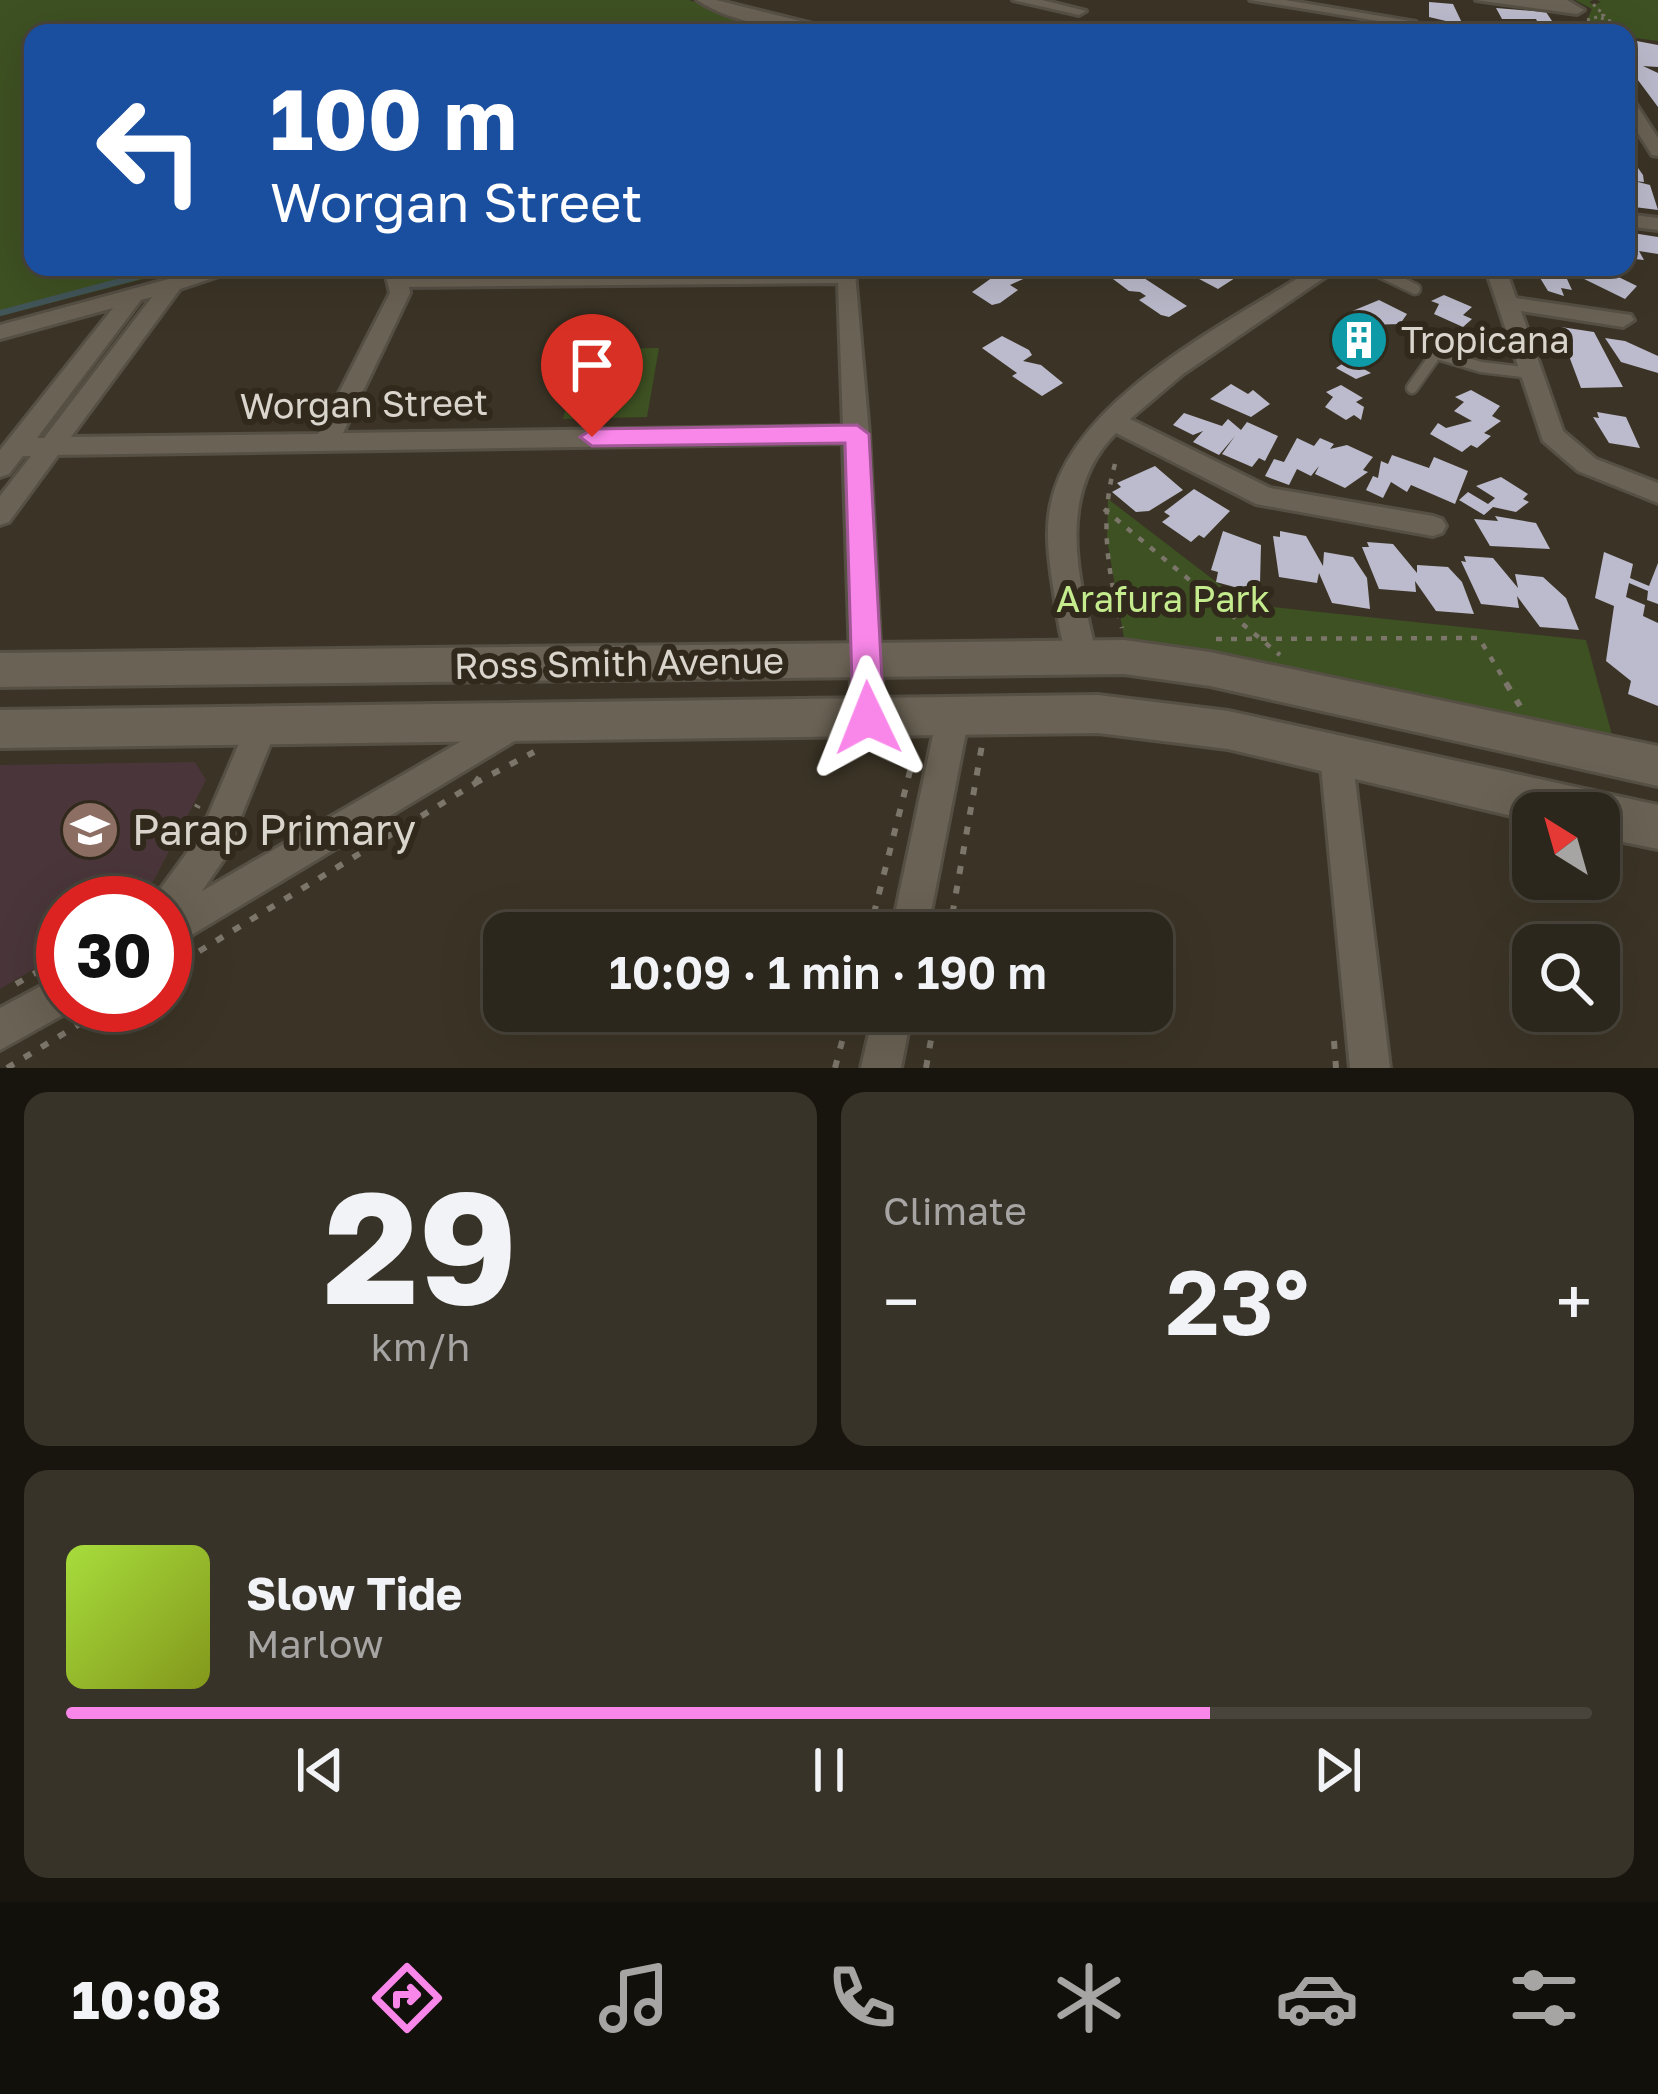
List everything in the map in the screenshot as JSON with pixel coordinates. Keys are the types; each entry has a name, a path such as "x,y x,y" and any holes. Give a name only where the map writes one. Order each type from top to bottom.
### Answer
{"street":[{"path":"704,0 720,8 798,24"},
{"path":"720,8 743,0"},
{"path":"1020,0 1083,5"},
{"path":"1258,0 1389,24"},
{"path":"1483,0 1561,5"},
{"path":"745,24 754,15"},
{"path":"1635,115 1658,151"},
{"path":"0,332 204,276"},
{"path":"327,440 400,293 397,276"},
{"path":"698,276 848,277 866,661 885,730"},
{"path":"1098,714 1064,560 1064,501 1080,456 1110,419 1317,276"},
{"path":"1498,276 1552,434 1571,454 1615,480 1658,493"},
{"path":"0,515 172,285"},
{"path":"8,457 133,296"},
{"path":"1508,303 1623,320"},
{"path":"1110,419 1265,497 1432,526"},
{"name":"Worgan Street","path":"8,457 52,446 857,434"},
{"name":"Ross Smith Avenue","path":"0,670 1082,657 1166,662 1658,766"},
{"path":"915,912 968,730 960,660"},
{"path":"191,876 212,847 286,667"},
{"path":"1339,698 1336,755 1370,1068"},
{"name":"Ross Smith Avenue","path":"0,729 520,721 968,730 1098,714 1167,720 1512,795"},
{"path":"192,917 520,721"},
{"name":"Ross Smith Avenue","path":"1620,819 1658,827"},
{"path":"0,1030 36,1009"},
{"path":"881,1068 888,1032"}],"lane":[{"path":"1388,276 1415,289"},
{"path":"1417,348 1531,373"},
{"path":"1412,388 1436,354"}],"path":[{"path":"1592,3 1599,1"},
{"path":"1589,10 1618,13"},
{"path":"1600,18 1614,22"},
{"path":"1115,464 1102,506 1108,574 1124,638"},
{"path":"1102,506 1289,663"},
{"path":"1194,639 1479,638 1531,724"},
{"path":"874,912 912,760 885,730"},
{"path":"952,912 968,730"},
{"path":"192,956 479,781"},
{"path":"170,857 204,795"},
{"path":"0,993 36,972"},
{"path":"7,1068 66,1032"},
{"path":"835,1068 844,1032"},
{"path":"926,1068 932,1032"}],"shaded area":[{"name":"Parap Primary","path":"195,762 206,780 156,876 36,876 36,968 0,989 0,765"}],"green space":[{"path":"0,0 689,0 743,20 740,24 24,24 24,276 155,276 0,316"},
{"path":"1575,0 1593,0 1589,2 1594,5 1601,2 1597,0 1658,0 1658,41 1635,38 1635,24 1590,24 1592,9"},
{"path":"659,348 647,417 563,419 581,349"},
{"name":"Arafura Park","path":"1108,499 1245,604 1586,640 1614,742 1124,638 1107,539"}],"building":[{"path":"1429,2 1453,4 1463,24 1459,24 1429,17"},
{"path":"1496,8 1546,12 1554,24 1528,24 1526,22 1538,23 1536,19 1502,19"},
{"path":"1635,41 1658,45 1658,67 1643,66 1658,73 1658,107 1635,76"},
{"path":"1635,164 1643,175 1644,182 1635,181"},
{"path":"1635,181 1650,185 1658,210 1635,207"},
{"path":"1635,233 1658,237 1658,254 1639,251 1644,260 1635,259"},
{"path":"994,276 1030,276 1010,285 1018,290 1000,303 992,305 972,292"},
{"path":"1109,276 1141,276 1187,306 1169,317 1161,315 1139,300 1146,296 1129,291"},
{"path":"1194,276 1235,278 1218,289"},
{"path":"1539,276 1566,276 1572,290 1561,288 1564,296 1548,291"},
{"path":"1578,276 1616,276 1637,286 1625,299"},
{"name":"Tropicana","path":"1444,295 1472,307 1463,315 1472,319 1463,327 1434,314 1439,304 1431,301"},
{"name":"Tropicana","path":"1379,300 1407,314 1400,324 1368,325 1381,332 1374,342 1381,346 1356,351 1370,358 1362,368 1371,373 1356,379 1336,368 1342,364 1332,352 1346,342 1338,338 1349,330 1342,326 1357,316 1350,312"},
{"path":"1561,327 1594,332 1623,387 1581,388 1569,356 1557,354 1552,340 1566,342"},
{"path":"1002,336 1029,350 1032,355 1023,361 1041,365 1063,383 1042,396 1012,376 1017,373 982,348"},
{"path":"1605,338 1658,356 1658,373 1621,362"},
{"path":"1231,384 1248,394 1253,390 1270,404 1251,417 1210,399"},
{"name":"Tropicana","path":"1341,385 1363,398 1356,402 1364,407 1361,420 1354,415 1346,420 1325,407 1333,397 1326,392"},
{"name":"Tropicana","path":"1471,390 1500,406 1492,416 1501,421 1484,433 1491,436 1477,448 1471,445 1462,452 1430,434 1438,423 1446,428 1472,421 1454,411 1464,402 1455,397"},
{"path":"1597,412 1626,417 1640,448 1609,443 1593,417 1599,418"},
{"path":"1184,413 1222,426 1228,419 1241,430 1247,422 1278,436 1265,461 1259,458 1252,467 1222,454 1235,436 1219,455 1193,442 1203,431 1193,435 1173,425"},
{"path":"1297,438 1314,446 1320,438 1334,444 1330,449 1347,445 1373,457 1363,470 1368,472 1345,488 1315,474 1319,466 1311,476 1297,469 1289,485 1265,476 1274,459 1284,462"},
{"path":"1392,455 1429,468 1434,457 1468,471 1455,504 1411,485 1407,492 1391,482 1383,498 1366,490 1373,476 1378,478 1381,461 1388,464"},
{"path":"1155,466 1183,490 1149,511 1136,512 1112,492 1121,487 1117,483"},
{"path":"1501,477 1528,494 1523,499 1529,502 1516,512 1493,507 1484,515 1459,500 1468,492 1488,504 1495,498 1476,486"},
{"path":"1194,489 1230,511 1204,538 1199,535 1191,542 1162,522 1170,516 1164,512"},
{"path":"1495,516 1536,523 1550,549 1490,546 1474,519 1498,521"},
{"path":"1223,531 1261,545 1260,583 1255,582 1253,592 1216,582 1218,572 1211,570"},
{"path":"1280,531 1306,536 1323,566 1324,552 1353,557 1367,578 1370,609 1332,603 1319,573 1317,583 1279,577 1273,536 1280,537"},
{"path":"1367,542 1393,544 1417,573 1417,565 1448,567 1462,582 1474,614 1436,611 1415,581 1416,592 1379,589 1362,547 1369,547"},
{"path":"1604,552 1633,564 1630,578 1649,586 1658,563 1658,604 1647,600 1648,591 1629,583 1626,597 1645,605 1643,616 1658,623 1658,706 1628,694 1631,681 1606,661 1614,606 1595,598"},
{"path":"1464,556 1493,558 1518,588 1515,574 1543,577 1566,598 1579,630 1540,627 1517,596 1519,608 1481,604 1461,561 1466,562"}],"waterway":[{"path":"0,313 140,276"}],"place":[{"name":"Tropicana","path":"1359,340"},
{"name":"Parap Primary","path":"90,830"}],"route":[{"path":"592,437 857,434 868,718"}]}
